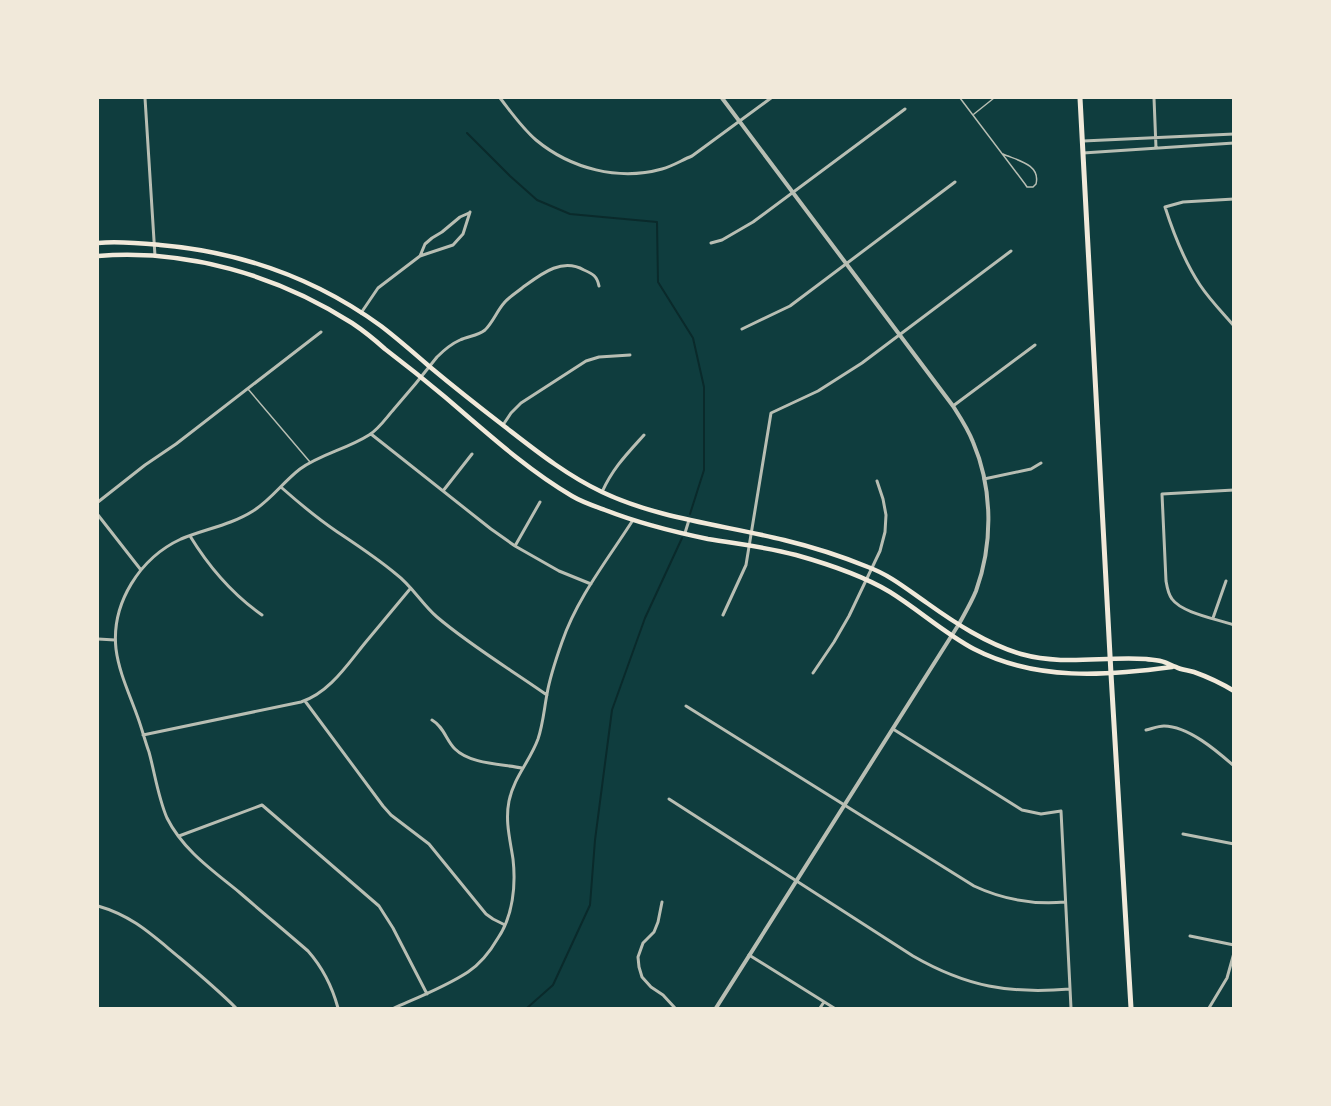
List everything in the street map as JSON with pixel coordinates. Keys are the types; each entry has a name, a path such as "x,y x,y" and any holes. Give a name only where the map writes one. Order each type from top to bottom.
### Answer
{"main road":[{"path":"1080,98 1131,1008"},
{"path":"98,243 155,244 208,250 264,265 330,294 381,326 535,450 580,482 602,492 638,506 689,520 802,544 872,568 983,638 1027,655 1077,661 1146,659 1163,661 1174,667 1212,679 1233,691"},
{"path":"98,256 155,256 236,270 276,284 319,304 355,325 511,453 550,481 575,497 633,520 794,555 866,580 890,592 952,636 976,650 1028,668 1046,672 1111,674 1174,667"}],"street":[{"path":"146,98 155,256"},
{"path":"500,98 528,132 549,150 573,163 599,171 635,174 650,172 692,156 771,98"},
{"path":"716,1008 959,624 975,592 985,558 989,524 987,494 980,462 973,441 953,406 722,98"},
{"path":"1154,98 1156,148"},
{"path":"711,243 739,231 905,109"},
{"path":"1083,141 1233,134"},
{"path":"1083,153 1233,143"},
{"path":"742,329 790,306 955,182"},
{"path":"1233,199 1183,202 1165,207 1175,238 1191,270 1209,297 1233,326"},
{"path":"361,313 378,288 420,256 453,245 463,234 470,212 425,244 420,256"},
{"path":"723,615 744,572 771,413 818,391 862,363 1011,251"},
{"path":"338,1008 323,969 308,951 200,860 178,836 171,824 163,806 149,752 121,674 115,640 121,605 141,570 173,543 228,524 246,515 264,504 292,476 311,463 371,434 448,347 484,331 506,300 541,274 549,269 580,267 598,279 599,286"},
{"path":"98,502 321,332"},
{"path":"953,406 1035,345"},
{"path":"503,425 521,403 586,361 598,357 630,356"},
{"path":"371,434 515,546 559,571 591,584"},
{"path":"602,492 616,466 644,435"},
{"path":"443,491 472,454"},
{"path":"984,479 1031,469 1041,463"},
{"path":"813,673 849,616 879,552 885,532 885,507 877,481"},
{"path":"281,488 328,525 376,557 399,576 445,623 547,694"},
{"path":"1233,490 1162,494 1168,591 1179,606 1233,625"},
{"path":"515,546 540,502"},
{"path":"98,515 141,570"},
{"path":"394,1008 468,971 478,963 499,938 512,901 514,873 507,831 507,810 512,789 537,740 553,668 575,611 633,520"},
{"path":"685,533 689,520"},
{"path":"190,536 219,577 262,615"},
{"path":"1213,618 1226,581"},
{"path":"143,735 305,701 319,693 340,673 410,589"},
{"path":"98,639 115,640"},
{"path":"305,701 391,815 429,844 486,914 505,925"},
{"path":"686,706 963,880 988,893 1034,903 1065,902"},
{"path":"432,720 441,728 454,749 465,756 473,760 522,768"},
{"path":"1146,730 1164,726 1196,737 1217,751 1233,766"},
{"path":"893,729 1022,810 1041,814 1061,811 1071,1008"},
{"path":"669,798 913,956 948,974 983,985 1018,991 1070,989"},
{"path":"178,836 262,805 379,906 393,928 426,994"},
{"path":"1183,834 1233,843"},
{"path":"662,902 654,932 643,943 638,957 639,967 642,977 675,1008"},
{"path":"98,906 121,914 142,926 235,1008"},
{"path":"1190,936 1233,945"},
{"path":"1209,1008 1227,978 1233,953"},
{"path":"749,955 834,1008"},
{"path":"820,1008 824,1002"}],"lane":[{"path":"960,98 1028,187 1034,187 1037,177 1030,165 1003,154"},
{"path":"973,115 994,98"},
{"path":"248,389 311,463"}],"waterway":[{"path":"467,133 537,200 570,214 657,222 658,282 693,338 704,387 704,470 690,514"},
{"path":"527,1008 553,985 590,905 595,840 612,710 645,618 682,538"}]}
